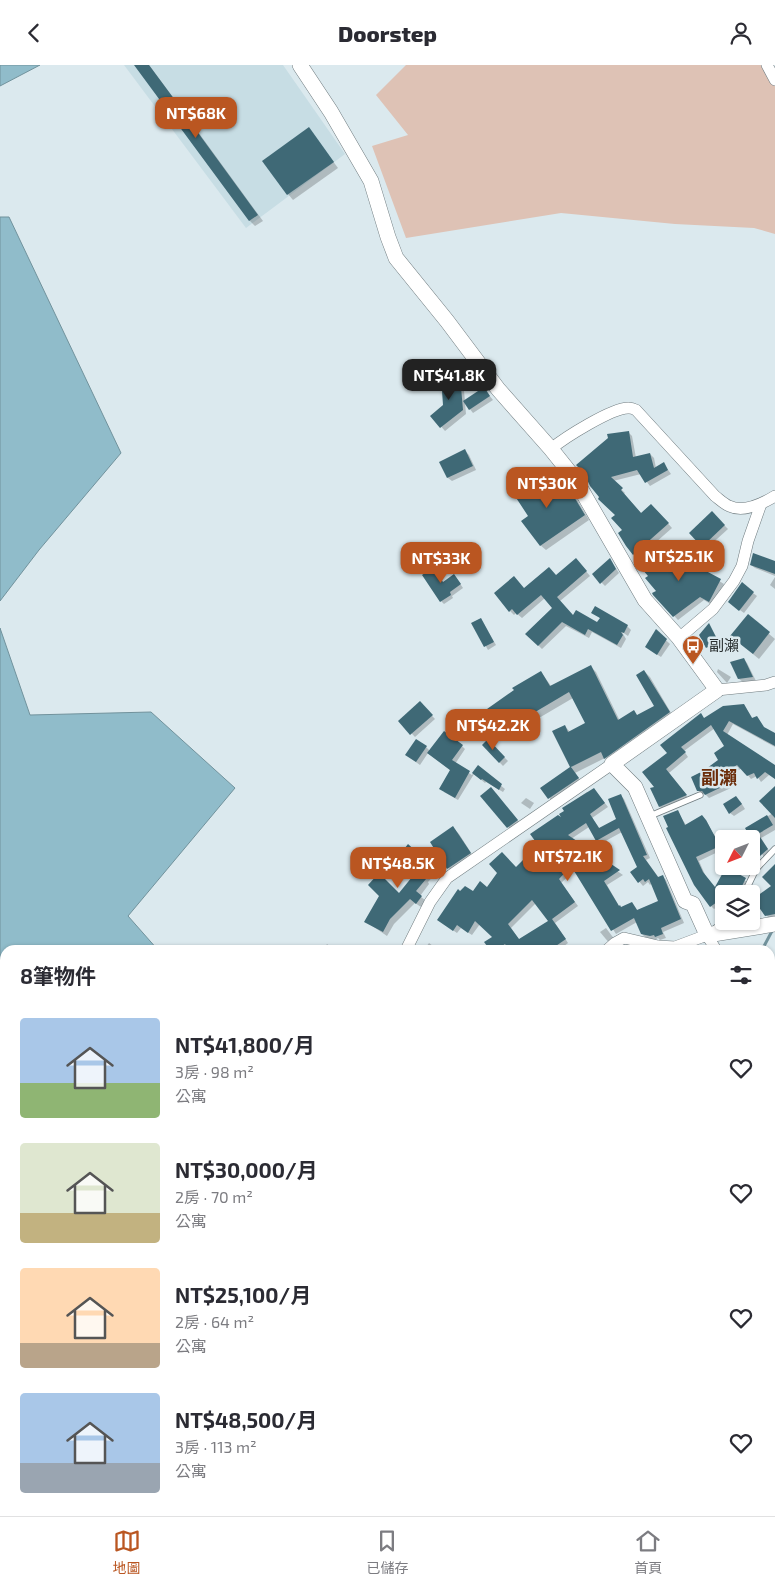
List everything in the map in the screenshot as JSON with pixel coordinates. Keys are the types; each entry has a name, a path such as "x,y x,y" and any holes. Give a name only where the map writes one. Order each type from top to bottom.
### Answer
{"street":[{"path":"300,65 331,112 371,181 396,258 447,321 498,389 575,479 645,600 679,639 717,690"},
{"path":"767,65 775,80"},
{"path":"551,449 568,435 611,413 629,407 636,410 716,496 728,506 739,508 753,507 775,496"},
{"path":"679,639 713,609 734,581 742,566 761,503"},
{"path":"408,945 430,902 446,878 717,690 766,685 775,682"},
{"path":"612,764 635,787 685,901 694,904 713,945"},
{"path":"680,945 707,935 775,924"},
{"path":"612,945 624,938 654,945"}],"lane":[{"path":"648,817 700,795"},
{"path":"748,885 756,869 775,849"},
{"path":"707,935 715,929"}],"shaded area":[{"path":"124,65 283,65 345,154 246,228"},
{"path":"406,65 772,65 775,70 775,234 754,228 675,224 561,213 406,238 372,146 408,135 376,95"}],"water":[{"path":"0,65 40,65 0,86"},
{"path":"0,217 9,217 121,453 39,550 0,601"},
{"path":"0,628 30,715 151,712 235,788 128,916 154,945 0,945"}],"building":[{"path":"134,65 149,65 183,111 190,106 195,114 188,119 258,215 249,221"},
{"path":"309,127 334,162 287,195 262,161"},
{"path":"460,376 463,410 440,428 430,416 443,405 441,377"},
{"path":"484,387 490,396 469,410 463,401"},
{"path":"629,431 633,457 650,453 654,468 664,462 668,470 645,483 637,470 611,477 623,488 621,490 641,513 651,504 669,523 633,555 618,533 622,530 611,518 615,515 598,499 599,497 590,486 584,473 576,465 608,438 607,434"},
{"path":"465,449 473,466 447,478 439,462"},
{"path":"535,473 549,494 565,482 585,515 540,546 521,521 528,516 511,490"},
{"path":"712,511 725,525 704,545 700,545 689,533"},
{"path":"669,547 679,558 721,579 709,602 700,597 673,617 653,595 652,593 656,591 645,578 648,576 642,569"},
{"path":"753,553 775,561 775,574 750,565"},
{"path":"576,558 587,571 557,597 573,615 576,610 597,622 600,618 591,613 595,606 628,625 624,633 621,632 623,635 617,645 588,629 585,635 562,622 538,646 525,634 552,608 541,595 517,615 512,609 509,612 494,593 514,576 524,588 549,567 556,575"},
{"path":"610,558 616,569 600,584 592,574"},
{"path":"434,567 443,582 454,574 461,584 450,592 451,595 440,602 422,575"},
{"path":"742,582 754,592 739,611 728,602"},
{"path":"748,614 770,632 753,654 730,636"},
{"path":"481,618 494,642 484,647 471,623"},
{"path":"709,623 718,641 706,648 699,635"},
{"path":"656,629 667,639 657,655 645,647"},
{"path":"744,658 753,677 738,679 730,662"},
{"path":"591,665 618,720 634,710 637,715 654,706 636,675 644,670 670,712 604,759 601,752 571,767 579,778 548,799 540,788 570,767 552,731 565,725 568,732 585,723 569,692 520,721 518,717 501,728 487,709 514,690 512,688 541,671 550,686"},
{"path":"420,701 433,715 410,735 398,721"},
{"path":"744,704 752,718 757,716 764,727 775,733 775,746 729,721 723,731 775,765 775,779 765,772 757,779 754,773 747,776 737,765 721,775 728,784 705,795 702,791 697,791 691,777 718,760 714,753 724,746 711,725 681,747 686,752 666,769 687,795 659,807 650,788 654,787 642,772 667,753 660,745 701,713 704,718 723,706"},
{"path":"444,731 463,745 452,760 470,771 455,798 439,789 450,770 427,753"},
{"path":"416,739 427,746 416,762 405,755"},
{"path":"488,739 505,757 499,763 482,745"},
{"path":"478,765 502,784 499,790 472,773"},
{"path":"775,786 775,818 759,801"},
{"path":"491,787 518,820 507,828 480,796"},
{"path":"594,788 605,803 590,814 599,828 616,819 608,799 621,794 647,855 643,856 658,877 663,875 681,919 661,928 663,934 655,937 654,935 641,934 634,918 611,931 571,866 559,879 575,902 552,919 566,939 557,945 486,945 484,942 492,937 475,921 468,933 457,925 453,931 437,920 458,889 460,891 465,886 473,891 480,881 487,887 497,873 489,864 502,852 516,867 538,845 530,834 558,815 561,817 559,814 564,811 562,808","holes":["586,823 596,841 619,828 637,867 630,872 638,883 643,879 645,882 649,879 658,901 637,910 632,902 621,907 619,906 604,881 620,870 568,835","532,900 548,921 519,939 508,924"]},
{"path":"736,796 742,804 729,814 723,804"},
{"path":"678,810 685,825 702,815 715,837 715,848 696,857 703,872 715,887 715,903 710,907 694,885 666,828 668,827 663,816"},
{"path":"767,815 773,825 760,833 760,830 746,830 745,828"},
{"path":"453,826 471,853 447,869 430,842"},
{"path":"760,837 768,849 760,856"},
{"path":"408,844 433,867 424,877 426,879 416,891 422,896 416,904 410,899 390,919 383,932 364,922 379,896 368,885 379,873 399,893 412,877 394,862"},
{"path":"775,864 775,914 765,916 760,909 760,894 771,886 762,877"},
{"path":"722,875 741,875 746,878 742,885 716,885"}],"waterway":[{"path":"765,945 772,931"}],"place":[{"name":"副瀨","path":"693,665"}],"district":[{"name":"副瀨","path":"719,778"}]}
